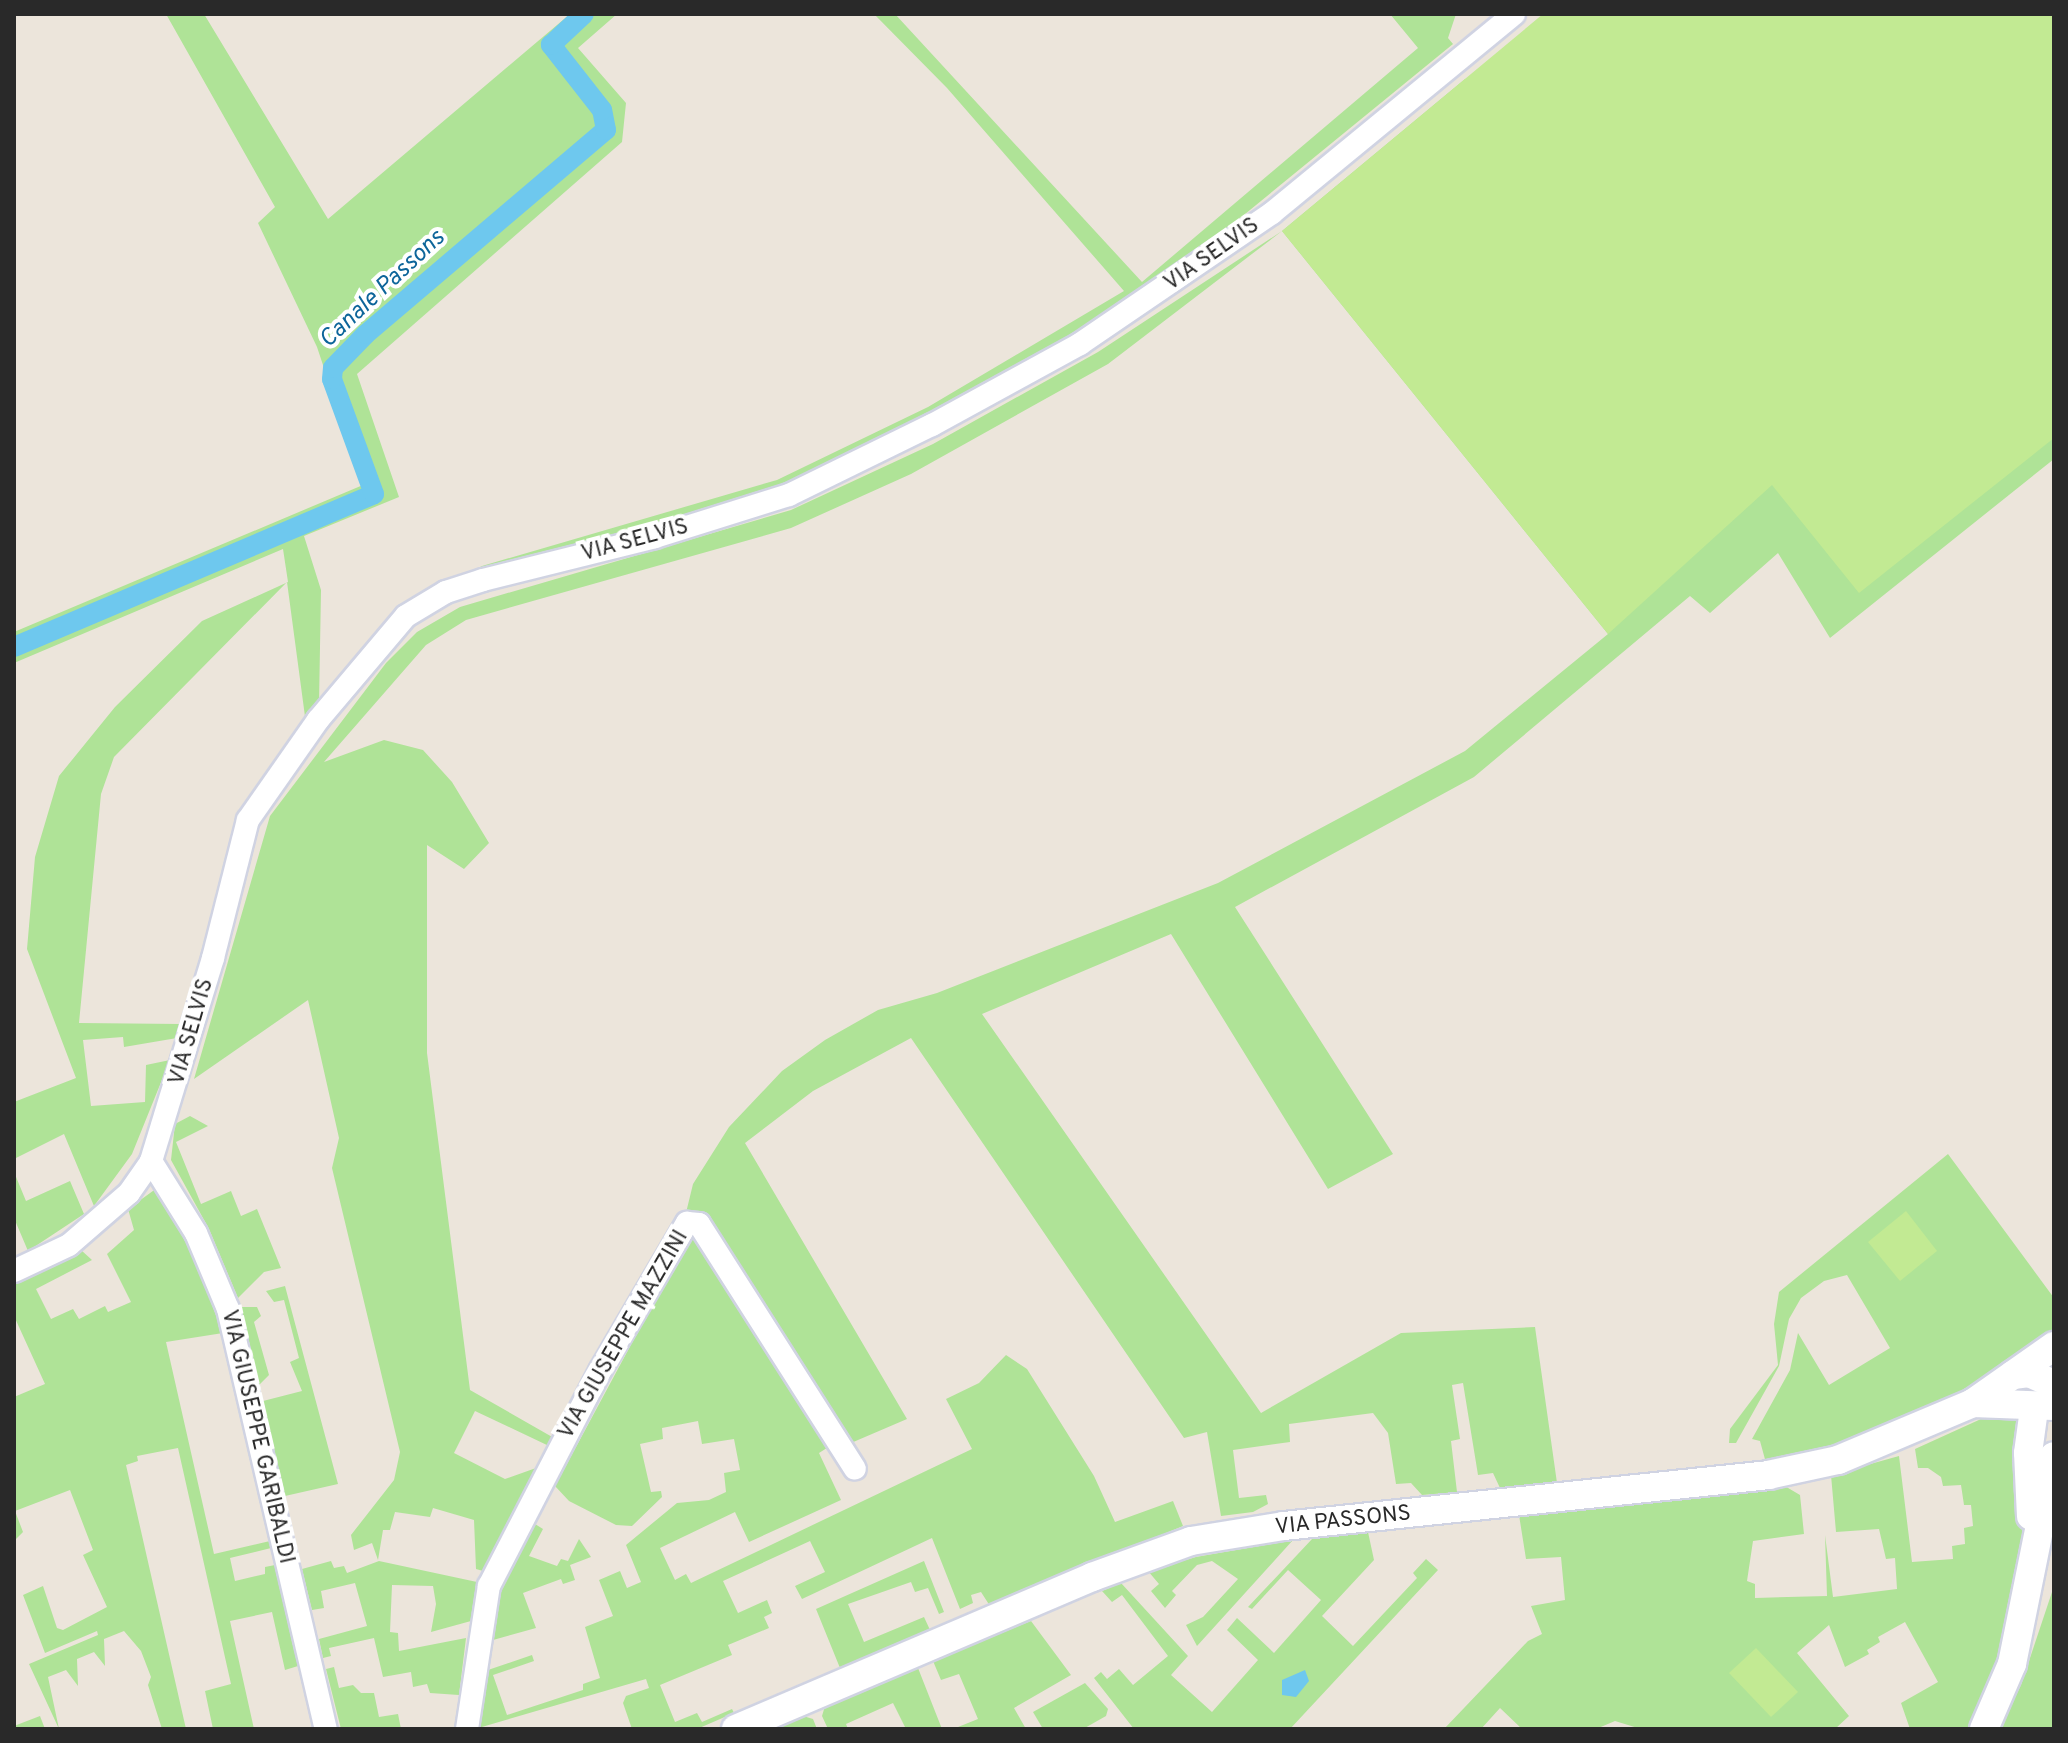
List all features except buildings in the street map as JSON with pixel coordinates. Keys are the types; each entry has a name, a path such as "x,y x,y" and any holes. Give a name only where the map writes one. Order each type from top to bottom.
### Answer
{"street":[{"name":"VIA SELVIS","path":"14,1271 69,1245 129,1193 151,1161 185,1057 248,820 318,720 406,616 446,592 483,580 655,537 789,495 932,425 1080,344 1222,249 1514,14"},
{"name":"VIA GIUSEPPE GARIBALDI","path":"151,1161 196,1233 228,1309 326,1729"},
{"name":"VIA GIUSEPPE MAZZINI","path":"467,1729 489,1586 597,1376 687,1223 699,1224 855,1469"},
{"name":"VIA PASSONS","path":"736,1729 1118,1566 1191,1541 1284,1526 1768,1475 1838,1460 1973,1403 2054,1346"},
{"path":"2013,1375 2029,1373 2054,1384"},
{"name":"VIA PASSONS","path":"1973,1403 2000,1401 2044,1407"},
{"path":"2035,1541 2028,1453 2044,1407"},
{"path":"1984,1729 2012,1664 2054,1456"}],"green space":[{"path":"166,14 204,14 328,219 570,14 617,14 578,48 626,103 622,142 357,374 399,497 304,536 321,590 319,704 306,724 283,549 14,663 14,632 363,485 317,347 258,223 275,207"},
{"path":"874,14 895,14 1142,282 1418,48 1390,14 1456,14 1448,38 1453,44 1190,259 1132,300 1000,379 774,492 440,588 482,566 777,480 928,407 1124,291 947,88"},
{"path":"1543,14 2054,14 2054,438 1859,593 1772,485 1608,634 1282,231"},
{"path":"2054,14 2054,459 1830,638 1778,553 1710,613 1690,596 1474,777 1235,907 1393,1154 1328,1189 1171,934 982,1014 1261,1413 1401,1333 1535,1327 1557,1483 1500,1488 1493,1473 1478,1475 1463,1383 1452,1385 1460,1439 1451,1441 1457,1492 1422,1495 1411,1483 1396,1484 1388,1433 1373,1413 1289,1424 1290,1442 1233,1450 1239,1498 1266,1495 1268,1504 1253,1512 1221,1516 1207,1432 1184,1438 911,1038 813,1091 745,1143 907,1419 851,1443 684,1221 693,1184 729,1127 782,1071 825,1040 878,1010 937,993 1218,883 1465,751 1608,634 1282,231 1465,79"},
{"path":"1282,231 1108,364 911,474 791,528 466,620 426,645 324,762 384,740 423,750 452,782 489,843 464,869 427,845 427,1053 470,1390 554,1438 549,1446 475,1411 454,1453 505,1479 536,1468 483,1571 476,1569 474,1520 433,1508 430,1517 395,1512 390,1530 383,1530 378,1560 372,1543 354,1550 351,1535 394,1480 400,1452 332,1168 339,1138 308,1000 194,1079 270,816 386,663 417,632 460,607 791,510 933,444 1098,352"},
{"path":"286,583 114,757 101,794 79,1023 181,1024 177,1038 124,1047 123,1037 83,1040 91,1106 145,1102 146,1065 170,1060 132,1154 94,1206 64,1134 14,1159 14,1102 76,1078 27,949 35,857 59,776 115,707 202,621"},
{"path":"190,1116 208,1126 176,1142 201,1204 231,1191 241,1216 257,1209 281,1268 264,1272 238,1298 209,1229 171,1160 175,1124"},
{"path":"1948,1154 2054,1298 2054,1338 1934,1412 1817,1453 1766,1463 1760,1441 1752,1439 1790,1370 1798,1333 1829,1385 1890,1348 1847,1275 1824,1281 1801,1298 1789,1319 1779,1366 1736,1443 1729,1443 1730,1429 1778,1365 1774,1324 1779,1292"},
{"path":"14,1172 26,1201 70,1181 84,1214 28,1251 14,1218"},
{"path":"157,1188 186,1238 223,1333 166,1342 214,1554 270,1541 271,1548 230,1558 235,1581 265,1574 265,1567 275,1565 298,1666 285,1670 272,1612 230,1621 254,1729 213,1729 205,1691 231,1684 178,1448 137,1456 138,1461 126,1465 186,1729 162,1729 148,1685 151,1677 141,1651 124,1631 104,1639 105,1666 94,1652 77,1659 78,1686 66,1670 48,1677 59,1729 29,1664 98,1635 97,1631 45,1653 23,1595 43,1586 57,1628 63,1630 107,1607 83,1555 93,1550 70,1490 15,1511 23,1532 14,1541 14,1397 45,1384 14,1316 14,1285 81,1250 92,1260 36,1289 51,1319 73,1309 79,1319 105,1306 108,1312 131,1302 107,1254 134,1230 128,1209"},
{"path":"1906,1211 1937,1251 1900,1281 1868,1242"},
{"path":"691,1233 700,1238 830,1446 819,1453 841,1500 749,1542 735,1512 660,1548 675,1580 686,1574 691,1583 972,1449 946,1399 979,1383 1006,1355 1027,1369 1094,1476 1115,1522 1173,1501 1183,1526 990,1606 981,1592 971,1595 973,1603 960,1609 932,1538 802,1599 795,1586 825,1572 810,1541 723,1581 738,1613 767,1600 772,1613 764,1617 769,1628 728,1645 732,1655 660,1685 675,1722 697,1713 702,1722 732,1709 734,1713 697,1729 632,1729 623,1703 626,1696 649,1688 646,1679 475,1729 488,1670 532,1655 534,1661 493,1675 507,1715 583,1690 583,1684 600,1678 585,1627 613,1616 599,1580 620,1571 627,1588 641,1582 626,1545 677,1503 709,1500 726,1492 724,1473 740,1470 734,1439 702,1444 698,1421 662,1428 663,1439 640,1444 651,1492 661,1491 662,1497 632,1526 616,1525 569,1501 555,1486"},
{"path":"285,1286 338,1484 285,1496 263,1401 302,1391 290,1362 299,1358 284,1300 274,1302 266,1291"},
{"path":"241,1307 257,1307 261,1316 254,1322 269,1375 259,1385"},
{"path":"2003,1409 2024,1422 2018,1496 2023,1536 2010,1649 1971,1729 1910,1729 1901,1703 1938,1682 1905,1622 1878,1637 1880,1642 1867,1650 1869,1654 1845,1667 1829,1625 1797,1653 1849,1716 1835,1729 1641,1729 1615,1721 1596,1729 1522,1729 1500,1708 1481,1729 1444,1729 1528,1641 1542,1634 1531,1606 1565,1600 1561,1557 1526,1559 1519,1515 1783,1485 1800,1495 1804,1534 1753,1541 1747,1581 1755,1584 1755,1598 1827,1596 1825,1535 1833,1597 1897,1589 1895,1558 1886,1559 1879,1529 1836,1532 1831,1475 1899,1456 1912,1562 1953,1559 1952,1546 1965,1544 1964,1528 1973,1526 1971,1505 1964,1505 1961,1485 1943,1486 1941,1477 1928,1468 1918,1468 1915,1449"},
{"path":"535,1524 543,1529 529,1556 557,1566 561,1559 568,1561 579,1539 591,1557 570,1565 575,1580 563,1584 561,1579 523,1593 536,1628 493,1640 499,1594"},
{"path":"1368,1532 1374,1560 1322,1616 1353,1646 1417,1578 1413,1573 1426,1559 1438,1570 1290,1729 1134,1729 1094,1678 1101,1672 1107,1679 1119,1669 1133,1685 1168,1656 1122,1595 1112,1602 1102,1591 1121,1583 1188,1656 1171,1675 1212,1712 1258,1660 1227,1630 1237,1618 1274,1653 1321,1600 1288,1570 1252,1609 1248,1607 1313,1538"},
{"path":"1293,1540 1197,1646 1186,1625 1203,1617 1238,1579 1212,1561 1197,1565 1172,1591 1176,1595 1165,1608 1151,1591 1159,1584 1148,1571 1196,1557"},
{"path":"331,1561 334,1568 344,1566 347,1573 379,1561 477,1582 471,1621 431,1632 436,1604 433,1586 392,1585 390,1632 398,1633 399,1651 466,1638 459,1695 430,1693 427,1684 413,1687 411,1672 383,1677 374,1638 329,1648 331,1656 323,1658 319,1639 367,1626 355,1583 321,1591 324,1608 312,1610 302,1569"},
{"path":"924,1561 944,1612 939,1614 928,1588 915,1592 911,1582 848,1604 864,1642 924,1617 930,1630 840,1668 816,1609"},
{"path":"2054,1586 2054,1729 1999,1729 2021,1685"},
{"path":"1031,1621 1071,1675 1014,1708 1026,1729 953,1729 978,1719 959,1674 941,1680 933,1661"},
{"path":"1756,1648 1798,1692 1771,1717 1729,1673"},
{"path":"334,1667 339,1688 353,1685 361,1693 374,1693 379,1717 398,1714 401,1729 341,1729 326,1669"},
{"path":"918,1668 942,1729 906,1729 893,1703 846,1724 848,1729 828,1729 822,1716 825,1706"},
{"path":"1085,1683 1108,1709 1106,1716 1083,1729 1043,1729 1033,1712"},
{"path":"40,1716 45,1729 14,1729 14,1726"},
{"path":"803,1716 813,1719 817,1729 770,1729"}],"water":[{"path":"1305,1670 1309,1681 1296,1697 1282,1695 1282,1680"}],"waterway":[{"name":"Canale Passons","path":"14,647 374,494 332,379 333,368 366,334 606,130 602,110 551,45 584,14"}]}
